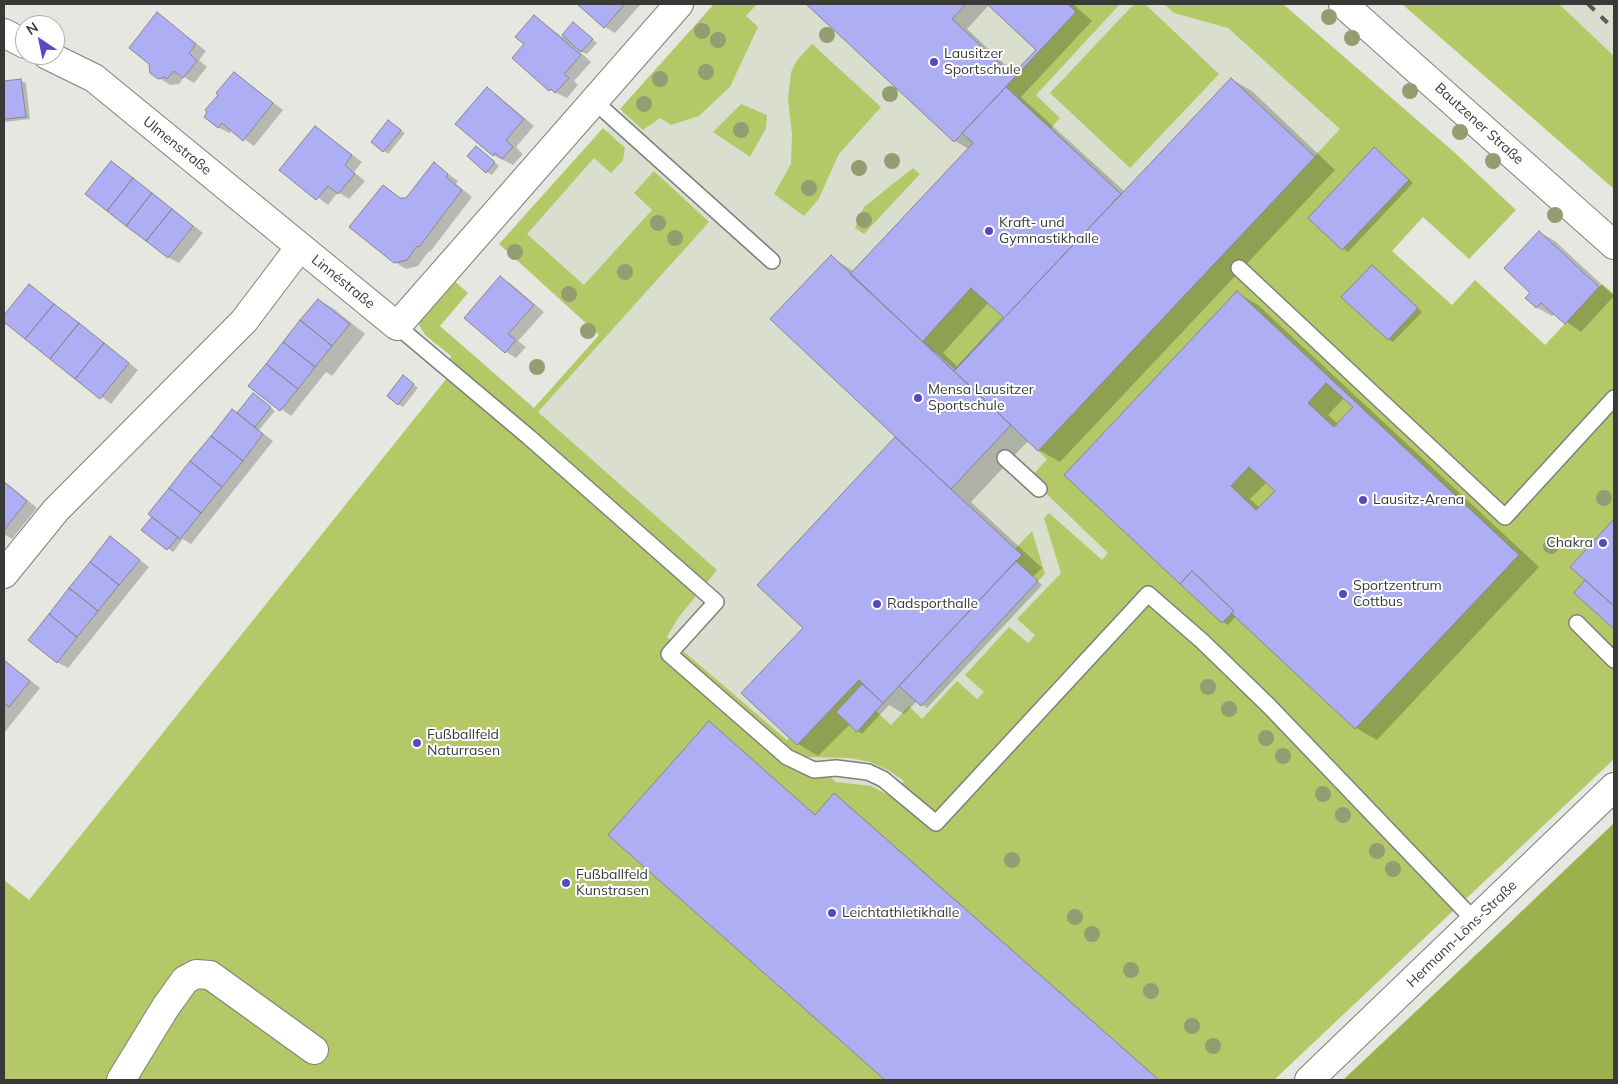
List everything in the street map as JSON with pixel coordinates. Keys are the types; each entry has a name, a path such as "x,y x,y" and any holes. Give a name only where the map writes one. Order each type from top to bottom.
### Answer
{"street":[{"path":"398,326 679,4"},
{"name":"Bautzener Straße","path":"1343,4 1614,244"},
{"name":"Ulmenstraße","path":"65,64 94,78 300,247"},
{"name":"Linnéstraße","path":"4,574 56,510 244,321 300,247 398,326"},
{"name":"Hermann-Löns-Straße","path":"1309,1080 1614,787"},
{"path":"121,1080 165,1008 186,980 196,974 210,975 314,1050"}],"lane":[{"path":"594,101 772,261"},
{"path":"1240,268 1505,517 1614,398"},
{"path":"398,326 530,438 716,602 669,654 787,757 814,770 836,768 868,772 883,779 936,823 1148,594 1202,641 1269,706 1475,921"},
{"path":"1005,458 1038,490"},
{"path":"1577,622 1614,660"}],"shaded area":[{"path":"718,4 1283,4 1386,93 1030,478 1109,553 874,815 667,637 678,618 534,410 601,336 502,246"},
{"path":"1559,4 1614,4 1614,56"}],"green space":[{"path":"714,4 757,4 746,16 758,27 730,87 699,116 671,125 660,118 643,130 620,109"},
{"name":"Kraft- und Gymnastikhalle","path":"1068,4 1120,4 1036,95 1060,118 1051,128 1121,194 954,371 850,274 973,144 962,133 1076,12"},
{"path":"1134,4 1145,4 1219,74 1130,168 1050,93"},
{"name":"Sportzentrum Cottbus","path":"1164,4 1283,4 1454,152 1516,210 1469,259 1423,217 1392,251 1452,305 1475,280 1545,345 1602,284 1614,294 1614,759 1274,1080 4,1080 4,880 29,900 455,368 450,360 451,356 425,335 419,325 422,311 451,278 468,293 440,326 534,408 599,335 499,244 603,128 625,148 623,160 611,173 594,158 527,234 584,285 652,210 634,193 654,171 709,222 538,412 717,570 678,618 667,637 787,740 789,738 797,745 859,680 862,684 836,712 857,732 876,711 891,725 909,706 922,719 957,681 977,699 984,692 965,675 1009,627 1028,643 1035,635 1017,619 1061,573 1044,518 1049,513 1102,560 1108,553 1030,478 1047,459 1038,451 1340,129 1228,28 1174,13","holes":["807,757 850,758 870,762 890,771 904,781 890,796 871,786 836,782"]},
{"path":"1402,4 1559,4 1614,56 1614,189"},
{"path":"812,44 881,107 839,154 818,200 804,216 774,194 791,164 792,134 788,99 791,72 797,60"},
{"path":"741,104 767,115 766,128 750,157 713,132"},
{"path":"913,168 920,174 864,234 855,228 864,207"},
{"path":"1032,531 1045,574 1038,581 1016,561 1015,549"},
{"path":"1614,823 1614,1080 1343,1080 1498,934"}],"building":[{"path":"577,4 625,4 604,28"},
{"name":"Lausitzer Sportschule","path":"806,4 966,4 952,19 1012,75 1036,50 987,4 1068,4 1076,12 954,142"},
{"path":"157,12 196,44 189,53 197,61 183,78 174,71 167,79 165,77 158,79 150,73 149,64 129,48"},
{"path":"534,15 581,55 564,74 569,78 555,93 551,89 549,91 512,58 524,44 515,37"},
{"path":"573,22 593,39 581,52 562,35"},
{"path":"234,72 273,103 243,141 222,123 218,128 204,117 207,112 205,110 218,95 216,93"},
{"path":"1231,78 1315,157 1038,451 954,371"},
{"path":"21,79 26,117 4,119 4,81"},
{"path":"487,87 524,119 506,140 513,147 502,159 495,153 493,156 455,124"},
{"name":"Kraft- und Gymnastikhalle","path":"1006,87 1121,194 954,371 850,274 973,143 962,133","holes":["971,288 1003,317 955,369 923,341"]},
{"path":"388,120 401,130 383,152 371,142"},
{"path":"315,126 352,155 345,165 355,174 338,194 328,186 316,200 279,170"},
{"path":"476,146 495,162 486,173 467,156"},
{"path":"1374,147 1409,180 1342,250 1308,218"},
{"path":"111,161 133,178 107,211 85,194"},
{"path":"434,162 448,174 446,177 462,190 407,260 394,263 349,227 383,185 400,198 406,198"},
{"path":"133,178 152,193 126,226 107,211"},
{"path":"152,193 172,209 146,241 126,226"},
{"path":"172,209 193,226 168,258 146,241"},
{"path":"1539,231 1599,287 1565,324 1541,303 1536,308 1525,298 1530,293 1504,268"},
{"name":"Mensa Lausitzer Sportschule","path":"831,255 1011,425 951,489 770,319"},
{"path":"1372,265 1418,308 1388,340 1341,297"},
{"path":"500,276 534,305 508,334 516,340 505,353 464,318"},
{"path":"29,284 54,304 25,339 4,322 4,315"},
{"name":"Lausitz-Arena","path":"1237,291 1519,555 1355,729 1231,613 1234,611 1192,571 1180,584 1064,475","holes":["1326,383 1353,407 1334,427 1308,403","1249,467 1275,491 1256,510 1231,486"]},
{"path":"318,299 350,324 332,346 300,320"},
{"path":"54,304 79,323 50,359 25,339"},
{"path":"300,320 332,346 315,367 283,342"},
{"path":"79,323 104,343 75,379 50,359"},
{"path":"283,342 315,367 298,389 266,364"},
{"path":"104,343 129,363 100,399 75,379"},
{"path":"266,364 298,389 280,411 248,386"},
{"path":"403,375 414,384 398,405 387,396"},
{"path":"253,393 271,407 255,427 237,413"},
{"path":"232,409 263,434 243,461 211,436"},
{"path":"211,436 243,461 222,487 190,461"},
{"name":"Radsporthalle","path":"895,437 1022,555 883,703 859,680 797,745 741,693 803,628 757,585"},
{"path":"190,461 222,487 201,513 169,488"},
{"path":"4,482 27,501 4,530"},
{"path":"169,488 201,513 180,539 148,514"},
{"path":"152,517 178,537 167,550 141,530"},
{"name":"Chakra","path":"1614,519 1614,606 1570,567"},
{"path":"110,536 140,560 119,585 90,562"},
{"path":"1016,561 1038,581 921,706 899,686"},
{"path":"90,562 119,585 98,611 69,588"},
{"path":"1192,571 1234,611 1222,623 1180,584"},
{"path":"1585,580 1614,606 1614,629 1574,593"},
{"path":"69,588 98,611 77,637 49,614"},
{"path":"49,614 77,637 57,663 28,640"},
{"path":"4,660 30,681 9,707 4,703"},
{"path":"862,684 883,703 857,732 836,712"},
{"name":"Leichtathletikhalle","path":"709,721 815,815 834,793 1159,1080 885,1080 608,835"}],"railway":[{"path":"1588,4 1614,29"}],"place":[{"name":"Lausitzer Sportschule","path":"934,62"},
{"name":"Kraft- und Gymnastikhalle","path":"989,231"},
{"name":"Mensa Lausitzer Sportschule","path":"918,398"},
{"name":"Lausitz-Arena","path":"1363,500"},
{"name":"Chakra","path":"1603,543"},
{"name":"Sportzentrum Cottbus","path":"1343,594"},
{"name":"Radsporthalle","path":"877,604"},
{"name":"Fußballfeld Naturrasen","path":"417,743"},
{"name":"Fußballfeld Kunstrasen","path":"566,883"},
{"name":"Leichtathletikhalle","path":"832,913"}]}
